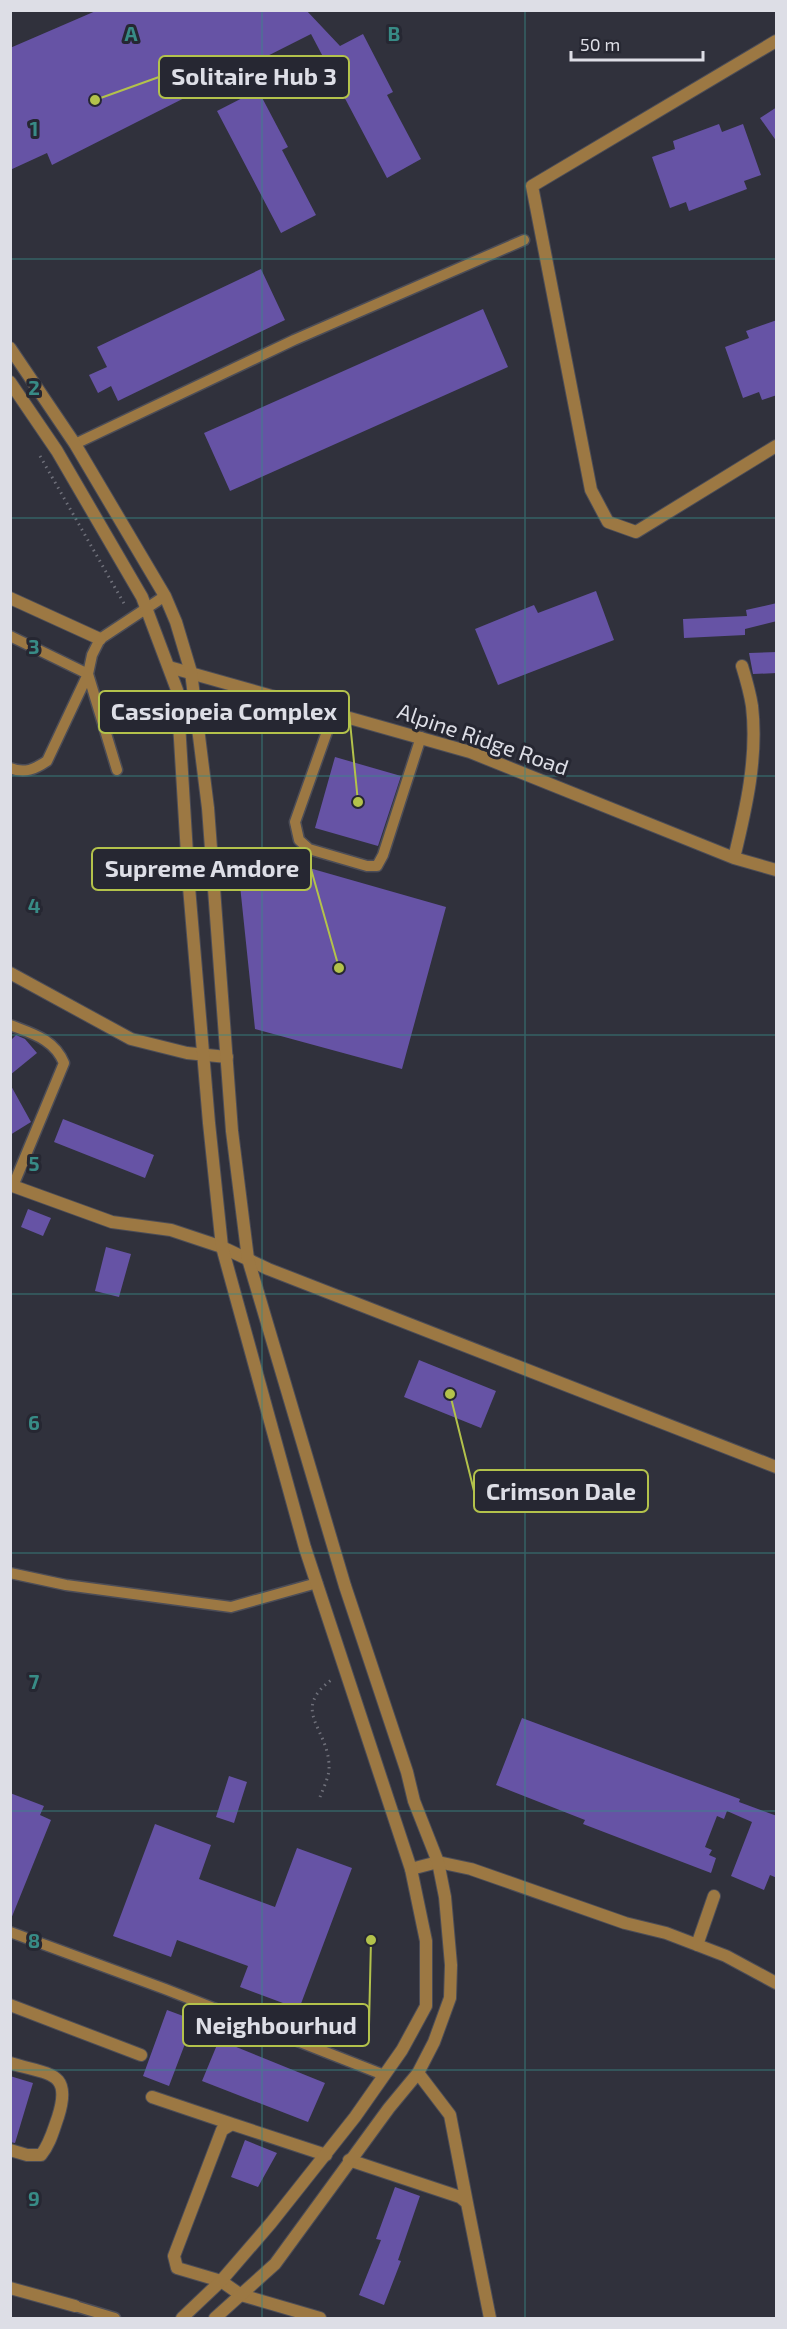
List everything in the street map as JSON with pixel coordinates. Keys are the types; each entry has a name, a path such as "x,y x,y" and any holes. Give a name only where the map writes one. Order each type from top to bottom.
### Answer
{"street":[{"path":"777,41 532,186 591,490 608,522 636,532 777,446"},
{"path":"10,348 75,444 165,596 176,622 190,672 208,808 232,1131 248,1258 345,1586 407,1772 414,1801 438,1862 445,1897 450,1946 450,1998 434,2042 418,2073 350,2160 275,2264 215,2319"},
{"path":"10,382 57,451 147,607 177,690 203,1055 222,1247 317,1583 411,1869 426,1941 426,2006 402,2050 326,2155 221,2281 182,2319"},
{"path":"10,598 100,639"},
{"path":"734,858 747,808 753,751 752,706 742,666"},
{"name":"Alpine Ridge Road","path":"169,667 470,752 734,858 777,870"},
{"path":"10,973 131,1039 203,1055 227,1057"},
{"path":"12,1185 112,1222 171,1230 222,1247 777,1467"},
{"path":"411,1869 438,1862 481,1872 697,1945 726,1956 777,1983"},
{"path":"697,1945 714,1896"},
{"path":"10,2005 141,2055"},
{"path":"10,2063 54,2078 62,2085 65,2096 48,2147 41,2155 27,2155 10,2150"},
{"path":"418,2073 450,2115 490,2319"},
{"path":"152,2097 326,2155"},
{"path":"232,2124 222,2130 174,2256 177,2268 221,2281 241,2295 320,2319"},
{"path":"350,2160 460,2197 468,2204"},
{"path":"10,2288 75,2306"}],"lane":[{"path":"75,444 294,340 524,240"},
{"path":"10,768 20,771 34,769 47,761 87,674 92,655 100,639 165,596"},
{"path":"10,636 87,674 117,770"},
{"path":"334,712 295,822 299,840 309,849 367,866 377,866 383,855 421,737"},
{"path":"10,1025 44,1038 56,1048 64,1063 12,1185"},
{"path":"10,1573 66,1585 231,1607 317,1583"},
{"path":"10,1932 165,1989 384,2075"},
{"path":"75,2306 115,2319"}],"path":[{"path":"320,1797 328,1770 324,1745 311,1707 316,1690 345,1670"}],"building":[{"path":"98,10 306,10 340,46 363,34 393,92 387,95 421,159 387,178 311,34 52,165 47,153 10,170 10,48"},
{"path":"258,90 288,147 282,150 316,215 281,233 217,111"},
{"path":"777,107 777,142 760,118"},
{"path":"719,124 722,132 743,124 761,175 744,181 747,189 689,211 686,202 670,208 652,157 675,149 673,141"},
{"path":"261,269 285,320 118,401 111,386 98,393 89,375 107,367 97,347"},
{"path":"483,309 508,367 230,491 204,433"},
{"path":"777,320 777,395 762,400 759,392 743,398 725,347 749,338 746,331"},
{"path":"596,591 614,640 498,685 475,629 534,605 538,613"},
{"path":"777,603 777,621 745,629 745,635 684,638 683,619 747,616 746,610"},
{"path":"777,652 777,673 753,674 749,653"},
{"path":"335,757 401,776 378,846 315,828"},
{"path":"236,847 446,907 402,1069 255,1029"},
{"path":"16,1035 25,1039 37,1053 10,1075 11,1040"},
{"path":"10,1084 31,1122 10,1135"},
{"path":"63,1119 154,1155 145,1178 54,1142"},
{"path":"28,1209 51,1218 43,1236 21,1227"},
{"path":"106,1247 131,1254 119,1297 95,1291"},
{"path":"419,1360 496,1391 481,1428 404,1397"},
{"path":"522,1718 740,1799 739,1802 777,1816 777,1878 770,1875 764,1890 731,1876 752,1822 727,1811 724,1819 717,1816 705,1847 712,1850 709,1855 716,1858 711,1873 583,1824 585,1820 496,1785"},
{"path":"229,1776 247,1782 234,1823 216,1817"},
{"path":"10,1793 44,1806 40,1815 51,1820 11,1919"},
{"path":"155,1824 211,1845 199,1879 275,1907 297,1848 352,1868 299,2009 240,1987 248,1966 177,1940 171,1957 113,1936"},
{"path":"167,2010 194,2020 169,2086 143,2076"},
{"path":"219,2040 325,2083 308,2122 202,2081"},
{"path":"10,2076 33,2083 15,2143 10,2142"},
{"path":"245,2140 277,2153 258,2187 231,2177"},
{"path":"395,2187 420,2196 398,2260 401,2261 384,2305 359,2295 381,2240 376,2239"}],"place":[{"name":"Solitaire Hub 3","path":"95,100"},
{"name":"Cassiopeia Complex","path":"358,802"},
{"name":"Supreme Amdore","path":"339,968"},
{"name":"Crimson Dale","path":"450,1394"},
{"name":"Neighbourhud","path":"371,1940"}]}
